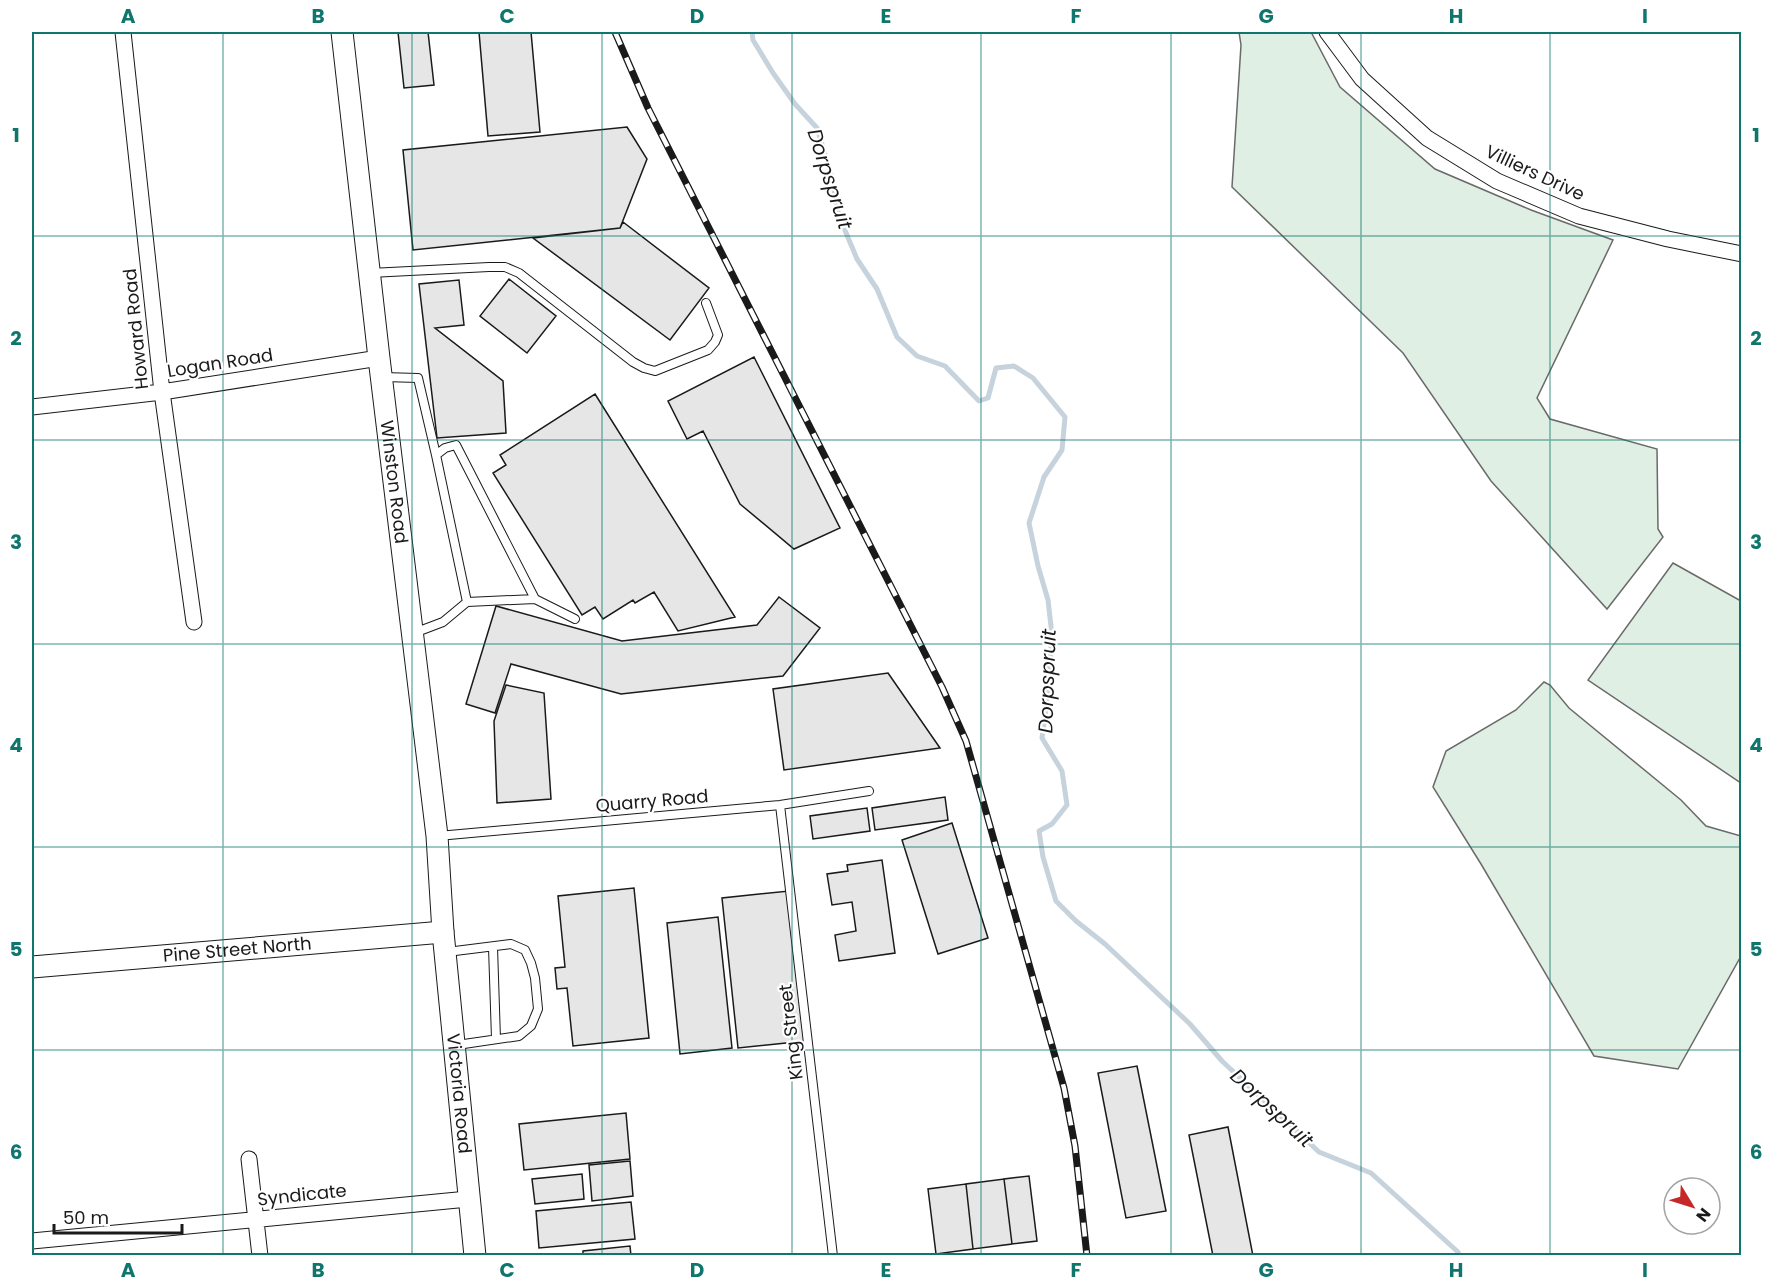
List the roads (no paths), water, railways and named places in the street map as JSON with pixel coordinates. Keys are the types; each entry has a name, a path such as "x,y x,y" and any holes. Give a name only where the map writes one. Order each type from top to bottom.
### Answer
{"street":[{"name":"Howard Road","path":"123,32 162,392 194,622"},
{"name":"Winston Road","path":"342,32 437,836 444,942"},
{"name":"Villiers Drive","path":"1327,32 1362,79 1428,138 1497,181 1579,216 1668,239 1742,254"},
{"name":"Logan Road","path":"32,407 380,368"},
{"name":"Pine Street North","path":"32,967 444,942"},
{"name":"Victoria Road","path":"444,942 475,1256"},
{"path":"249,1159 260,1256"},
{"name":"Syndicate","path":"33,1244 468,1199"}],"lane":[{"path":"369,273 505,267 519,273 633,362 655,371 708,350 715,342 717,335 706,303"},
{"path":"380,368 418,378 467,602"},
{"path":"436,455 445,447 456,445 535,598"},
{"path":"412,634 443,622 467,602 535,598 575,619"},
{"name":"Quarry Road","path":"437,836 780,805 869,791"},
{"name":"King Street","path":"780,805 832,1256"},
{"path":"444,942 493,947 511,944 525,950 535,978 538,1010 531,1026 519,1036 454,1046"},
{"path":"493,947 496,1040"}],"waterway":[{"name":"Dorpspruit","path":"752,32 753,40 773,73 795,104 817,128 831,174 839,216 857,259 877,289 897,337 917,356 945,366 979,401 988,398 996,368 1014,366 1033,378 1065,417 1062,450 1044,477 1029,523 1048,600 1052,635 1042,738 1062,771 1067,805 1052,824 1039,831 1043,857 1056,901 1190,1024 1222,1061 1319,1152 1371,1173 1458,1252 1459,1256"}],"railway":[{"path":"615,32 648,108 942,687 966,741 1064,1088 1075,1146 1087,1256"}]}
